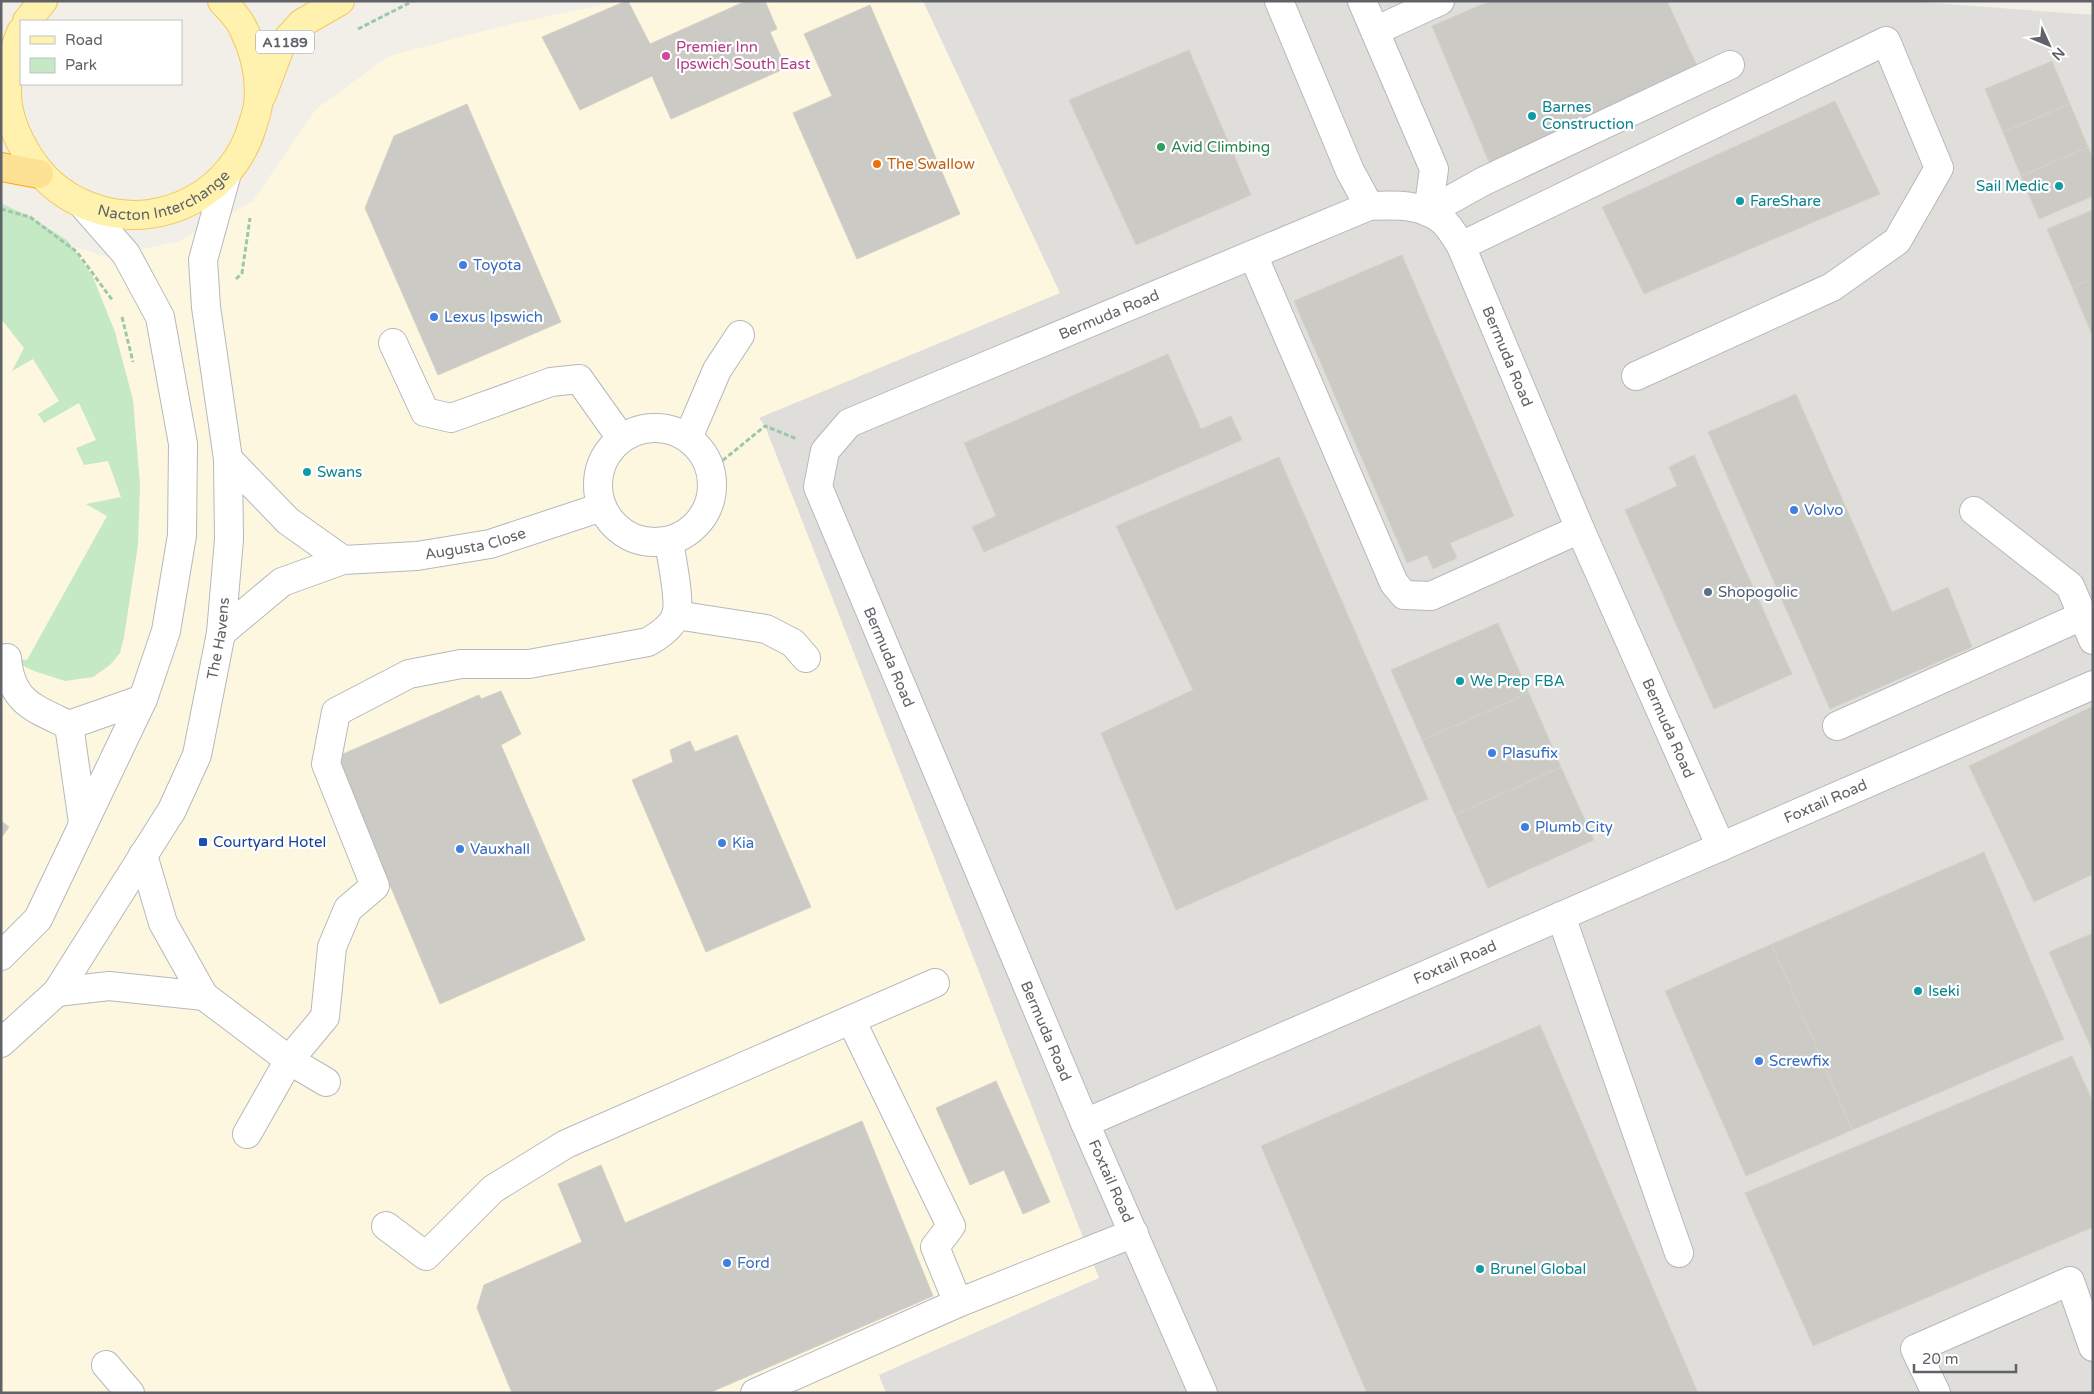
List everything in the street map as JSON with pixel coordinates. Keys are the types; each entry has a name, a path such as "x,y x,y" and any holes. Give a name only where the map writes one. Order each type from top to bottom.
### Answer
{"highway":[{"path":"1,167 39,174"}],"main road":[{"path":"28,20 43,1"},
{"name":"Nacton Interchange","path":"20,33 5,51 9,114 15,136 39,174 59,191 83,205 114,214 136,216 158,213 180,207 200,196 227,173 247,145 258,106 257,65 243,26 222,1"},
{"name":"A1189","path":"258,106 280,47 302,23 340,1"}],"street":[{"path":"1280,1 1350,171 1369,206"},
{"path":"1362,1 1434,169 1428,212"},
{"path":"1375,31 1440,1"},
{"path":"1461,246 1886,42 1939,168 1897,241 1832,287 1636,376"},
{"path":"1428,212 1484,181 1730,65"},
{"name":"The Havens","path":"1,1043 57,992 172,810 197,756 221,633 230,539 228,459 206,307 203,260 227,173"},
{"path":"1,956 38,919 82,823 143,700 166,631 182,535 183,444 160,317 126,254 83,205"},
{"name":"Bermuda Road","path":"1085,1123 818,487 825,451 848,423 1369,206 1406,205 1428,212 1443,221 1461,246 1580,529 1721,847"},
{"path":"1253,255 1394,583 1404,595 1431,596 1580,529"},
{"path":"688,438 717,370 740,334"},
{"path":"393,343 425,412 451,418 551,382 580,379 621,438"},
{"path":"655,428 672,430 688,438 698,446 711,470 712,488 709,506 699,522 686,533 669,541 645,541 622,532 610,521 602,507 598,488 600,470 608,452 621,438 637,430 655,428"},
{"path":"228,459 288,521 343,560"},
{"name":"Augusta Close","path":"221,633 282,582 343,560 417,556 490,544 602,507"},
{"path":"1837,726 2088,628 2070,586 1974,511"},
{"path":"247,1134 289,1060 325,1016 332,947 348,909 375,886 326,764 336,712 409,674 461,664 529,664 648,642 664,632 676,615 676,587 669,541"},
{"path":"676,615 766,629 794,643 806,658"},
{"path":"7,658 8,674 14,690 37,710 70,725 143,700"},
{"name":"Foxtail Road","path":"1203,1393 1085,1123 2093,685"},
{"path":"70,725 82,823"},
{"path":"143,855 163,923 204,996 289,1060 326,1082"},
{"path":"1560,916 1679,1253"},
{"path":"386,1226 426,1256 493,1188 566,1144 935,983"},
{"path":"57,992 109,986 204,996"},
{"path":"851,1020 951,1226 935,1247 958,1303"},
{"path":"755,1393 958,1303 1134,1234"},
{"path":"1936,1393 1915,1349 2070,1281 2093,1346"},
{"path":"106,1365 130,1393"}],"path":[{"path":"352,32 413,1"},
{"path":"1,208 30,217 77,252 115,303"},
{"path":"206,307 242,273 250,217"},
{"path":"120,310 135,367"},
{"path":"711,470 765,426 825,451"}],"shaded area":[{"path":"621,1 923,1 1060,293 760,418 765,426 1099,1278 879,1375 886,1393 1,1393 1,243 20,230 107,257 180,241 253,201 316,109 389,56 507,25"},
{"path":"923,1 1906,1 2093,15 2093,1393 886,1393 879,1375 1099,1278 765,426 759,418 1060,293"}],"green space":[{"path":"1,203 30,217 67,240 93,277 115,332 133,400 140,485 138,545 120,653 110,665 93,677 65,681 34,671 7,658 27,660 107,516 86,504 121,497 108,461 84,465 76,448 96,440 79,403 44,423 38,414 59,401 33,359 12,371 24,348 1,319"}],"building":[{"name":"Premier Inn Ipswich South East","path":"628,1 650,44 746,1 765,1 777,29 770,32 786,68 671,119 652,76 580,110 542,37"},
{"name":"Barnes Construction","path":"1490,1 1667,1 1699,70 1489,162 1432,26"},
{"name":"The Swallow","path":"870,5 960,214 857,259 793,113 832,96 804,34"},
{"name":"Avid Climbing","path":"1189,50 1251,195 1136,245 1069,100"},
{"path":"2052,61 2070,104 2003,132 1985,89"},
{"name":"FareShare","path":"1835,101 1880,194 1644,294 1602,207"},
{"name":"Toyota","path":"467,104 561,322 438,375 365,208 394,136"},
{"path":"2070,104 2088,147 2021,176 2003,132"},
{"name":"Sail Medic","path":"2088,147 2093,158 2093,196 2039,219 2021,176"},
{"path":"2093,210 2093,279 2072,287 2047,229"},
{"path":"1402,255 1514,516 1450,543 1457,558 1433,569 1427,555 1407,563 1294,301"},
{"path":"2093,279 2093,337 2072,287"},
{"path":"1168,354 1201,429 1231,416 1242,440 984,552 972,527 996,516 964,443"},
{"name":"Volvo","path":"1796,394 1892,612 1948,587 1972,647 1830,709 1708,432"},
{"name":"Shopogolic","path":"1694,455 1792,674 1714,709 1625,510 1677,486 1669,467"},
{"path":"1279,457 1428,799 1176,910 1101,733 1193,690 1116,526"},
{"name":"We Prep FBA","path":"1498,623 1529,693 1422,740 1391,670"},
{"name":"Vauxhall","path":"501,691 521,734 501,745 585,940 440,1004 336,757 479,695 481,699"},
{"name":"Plasufix","path":"1529,693 1561,767 1455,815 1422,740"},
{"path":"2093,706 2093,874 2034,902 1969,766"},
{"name":"Kia","path":"737,735 811,907 706,952 632,780 673,762 670,750 690,741 695,752"},
{"name":"Plumb City","path":"1561,767 1594,840 1488,888 1455,815"},
{"path":"1,821 9,827 1,838"},
{"name":"Iseki","path":"1984,852 2064,1039 1852,1130 1772,944"},
{"path":"2093,933 2093,1052 2049,952"},
{"name":"Screwfix","path":"1772,944 1852,1130 1746,1176 1665,991"},
{"name":"Brunel Global","path":"1540,1025 1698,1393 1367,1393 1261,1146"},
{"path":"2072,1056 2093,1102 2093,1227 1813,1346 1745,1193"},
{"path":"996,1081 1050,1202 1023,1214 1004,1170 970,1185 936,1108"},
{"name":"Ford","path":"862,1121 933,1296 709,1393 512,1393 477,1308 484,1285 582,1242 558,1184 601,1165 625,1223"}],"place":[{"name":"Premier Inn Ipswich South East","path":"666,56"},
{"name":"Barnes Construction","path":"1532,116"},
{"name":"Avid Climbing","path":"1161,147"},
{"name":"The Swallow","path":"877,164"},
{"name":"Sail Medic","path":"2059,186"},
{"name":"FareShare","path":"1740,201"},
{"name":"Toyota","path":"463,265"},
{"name":"Lexus Ipswich","path":"434,317"},
{"name":"Swans","path":"307,472"},
{"name":"Volvo","path":"1794,510"},
{"name":"Shopogolic","path":"1708,592"},
{"name":"We Prep FBA","path":"1460,681"},
{"name":"Plasufix","path":"1492,753"},
{"name":"Plumb City","path":"1525,827"},
{"name":"Courtyard Hotel","path":"203,842"},
{"name":"Kia","path":"722,843"},
{"name":"Vauxhall","path":"460,849"},
{"name":"Iseki","path":"1918,991"},
{"name":"Screwfix","path":"1759,1061"},
{"name":"Ford","path":"727,1263"},
{"name":"Brunel Global","path":"1480,1269"}]}
